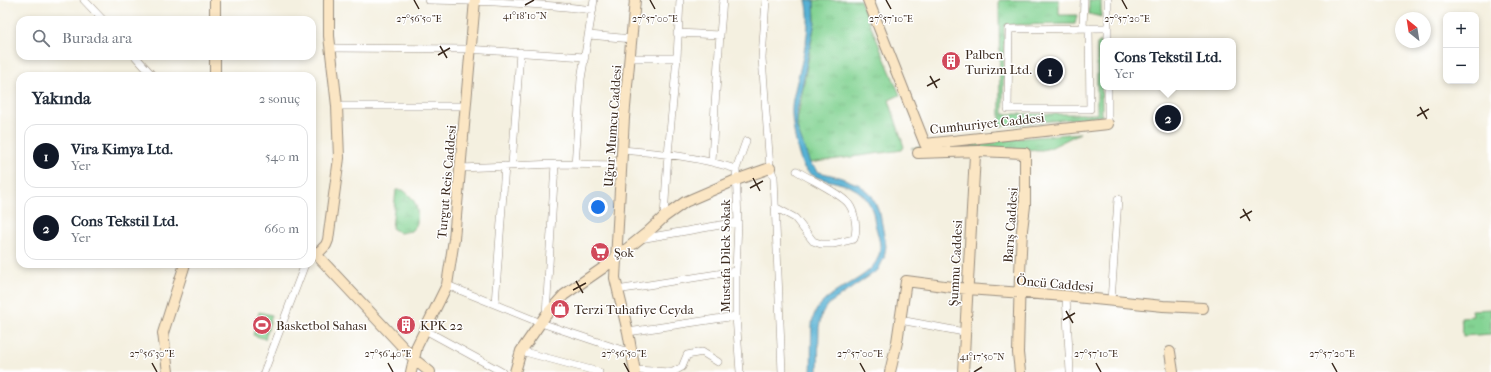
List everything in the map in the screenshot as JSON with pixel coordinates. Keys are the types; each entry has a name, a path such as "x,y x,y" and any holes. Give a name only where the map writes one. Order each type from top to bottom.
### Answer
{"street":[{"path":"84,0 99,16"},
{"path":"215,0 215,16"},
{"path":"316,251 326,245 328,240 339,158 337,106 331,48 329,0"},
{"path":"428,0 475,0 593,10"},
{"name":"Turgut Reis Caddesi","path":"411,372 417,346 446,286 454,240 475,0"},
{"path":"575,164 581,79 594,0"},
{"name":"Uğur Mumcu Caddesi","path":"635,0 622,150 619,224 615,258 615,278 617,290 628,332 635,371"},
{"path":"664,217 677,58 677,33 680,0"},
{"path":"712,162 723,0"},
{"path":"766,0 762,58 770,168 774,177 782,372"},
{"name":"Cumhuriyet Caddesi","path":"868,0 925,144 1108,124"},
{"path":"1084,0 1086,28 1090,109 1008,109 1009,28 1086,28 1108,28"},
{"path":"1108,0 1108,38"},
{"path":"677,33 720,35"},
{"path":"589,35 632,39"},
{"path":"331,48 470,49 585,57"},
{"path":"495,304 520,52"},
{"path":"630,58 677,58"},
{"path":"139,60 149,72"},
{"path":"215,60 215,72"},
{"path":"1108,90 1108,124"},
{"path":"337,106 465,106"},
{"name":"Mustafa Dilek Sokak","path":"740,372 736,316 738,222 736,169 746,141"},
{"path":"622,150 668,154 712,162 736,169"},
{"name":"Barış Caddesi","path":"918,153 979,151 1026,153 1018,353 1020,372"},
{"name":"Şumnu Caddesi","path":"963,372 964,332 975,155"},
{"path":"544,319 555,164"},
{"path":"460,168 555,164 621,165"},
{"path":"515,372 521,351 544,319 564,295 603,268 648,232 664,217 685,202 736,180 770,168"},
{"path":"775,207 795,218 813,241 822,244 833,244 854,239 856,234 856,226 848,203 835,193 797,171"},
{"path":"1111,301 1118,198"},
{"path":"638,239 738,222"},
{"path":"316,256 415,360 430,372"},
{"path":"168,372 163,333 184,268"},
{"path":"264,372 304,268"},
{"path":"617,290 736,271"},
{"name":"Öncü Caddesi","path":"900,320 906,281 967,289 1203,308"},
{"path":"446,286 495,304 544,319 631,353"},
{"path":"1066,296 1070,372"},
{"path":"628,332 736,316"},
{"path":"890,372 897,342 900,320 964,332"},
{"path":"425,330 502,372"},
{"path":"521,351 599,372"},
{"path":"673,372 682,367 687,355 702,352 718,362"},
{"path":"1170,352 1173,372"},
{"path":"415,360 422,372"},
{"path":"635,371 670,372"}],"green space":[{"path":"814,0 860,0 900,95 889,100 904,147 902,150 809,163 797,128 797,121 815,22"},
{"path":"999,0 1059,0 1059,15 1077,15 1075,24 1004,25 1003,114 1097,114 1097,44 1100,42 1100,90 1102,90 1102,116 1000,126"},
{"path":"1089,0 1101,0 1101,17 1089,14"},
{"path":"1080,133 1050,148 1042,150 981,148 922,151 911,148"},
{"path":"396,190 403,190 416,205 417,224 411,231 400,233 392,228"},
{"path":"1491,309 1491,334 1463,336 1461,317 1473,316 1472,310"},
{"name":"Basketbol Sahası","path":"259,312 272,315 265,339 253,335"}],"water":[{"path":"806,0 814,0 815,22 797,112 797,128 810,163 819,172 839,177 860,185 872,196 880,214 886,246 884,258 878,270 830,303 822,313 819,327 818,372 811,372 814,315 820,305 829,297 869,270 876,261 880,248 873,213 866,198 857,190 816,177 808,172 802,164 800,158 793,128 792,108 807,33 808,11"}],"place":[{"name":"Palben Turizm Ltd.","path":"951,61"},
{"name":"Vira Kimya Ltd.","path":"1050,71"},
{"name":"Cons Tekstil Ltd.","path":"1168,118"},
{"name":"Şok","path":"600,252"},
{"name":"Terzi Tuhafiye Ceyda","path":"560,309"},
{"name":"Basketbol Sahası","path":"262,325"},
{"name":"KPK 22","path":"406,325"}]}
